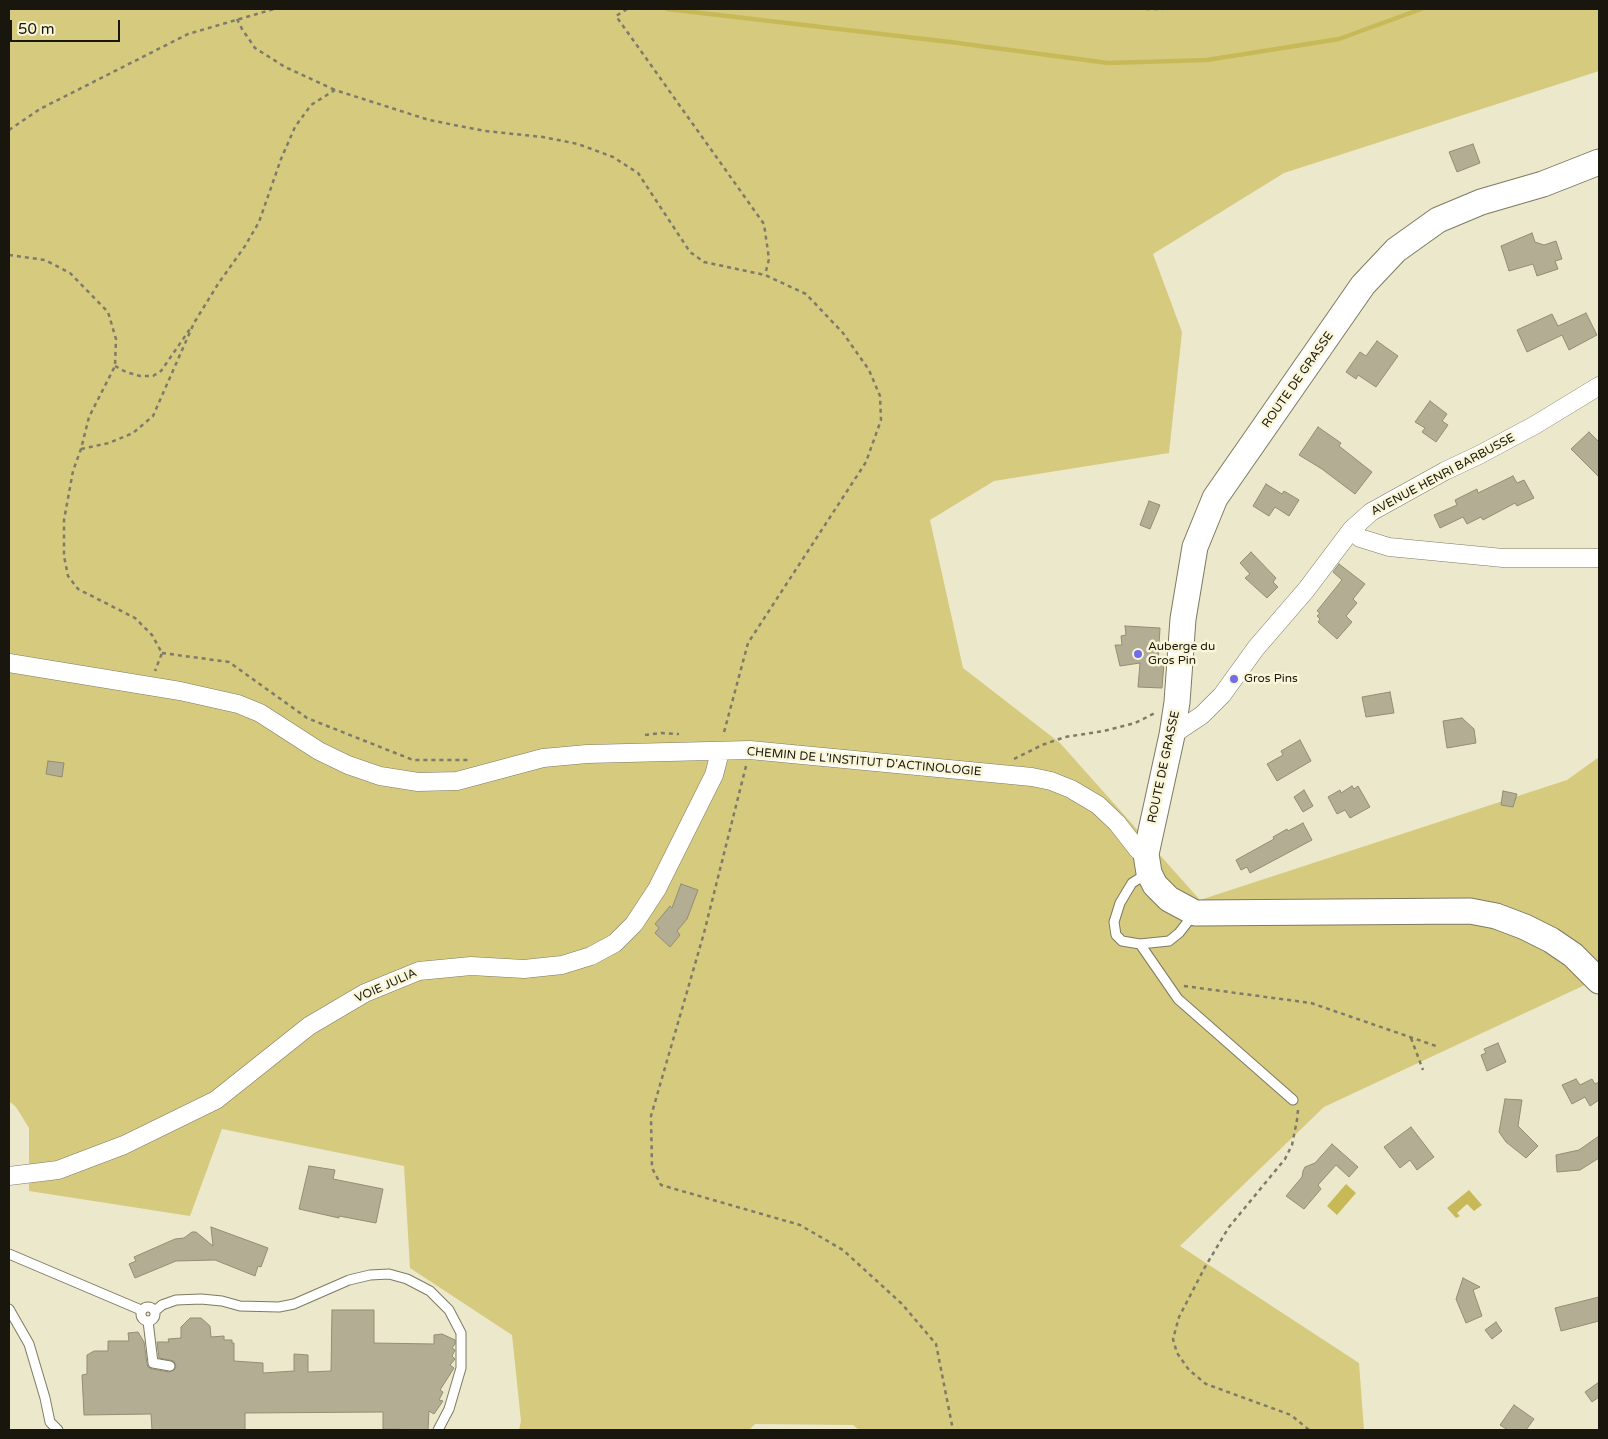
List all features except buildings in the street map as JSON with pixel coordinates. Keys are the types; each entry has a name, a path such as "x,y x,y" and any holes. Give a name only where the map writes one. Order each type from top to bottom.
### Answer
{"main road":[{"name":"ROUTE DE GRASSE","path":"1147,864 1177,702 1183,619 1195,547 1215,498 1363,285 1396,250 1438,220 1481,202 1543,184 1599,162"},
{"path":"1147,864 1155,885 1169,899 1195,913 1470,911 1496,916 1525,927 1550,940 1573,955 1599,982"}],"street":[{"name":"AVENUE HENRI BARBUSSE","path":"1172,735 1202,715 1222,695 1256,648 1306,590 1352,529 1371,512 1535,426 1599,386"},
{"path":"1352,529 1360,538 1388,547 1503,558 1599,558"},
{"name":"CHEMIN DE L'INSTITUT D'ACTINOLOGIE","path":"9,663 148,685 238,704 260,713 319,751 348,765 380,776 418,782 457,781 543,758 587,754 750,750 1032,777 1051,781 1071,789 1098,805 1117,823 1147,864"},
{"path":"1177,702 1200,706 1212,705"},
{"name":"VOIE JULIA","path":"9,1176 58,1170 124,1145 216,1100 309,1026 365,993 419,971 471,966 524,969 562,965 591,956 615,944 634,924 657,889 714,775 720,752"}],"lane":[{"path":"1147,864 1132,883 1120,903 1114,922 1116,935 1122,941 1140,944 1168,941 1179,933 1195,913"},
{"path":"1140,944 1178,999 1293,1100"},
{"path":"9,1254 141,1310 149,1307 154,1311"},
{"path":"154,1311 162,1305 176,1300 202,1299 222,1301 240,1306 280,1307 294,1304 349,1280 370,1275 389,1274 407,1279 430,1291 449,1310 461,1332 461,1368 449,1409 438,1430"},
{"path":"9,1310 29,1344 50,1422 58,1430"},
{"path":"141,1310 141,1318 148,1321 154,1318 154,1311"},
{"path":"148,1321 153,1363 170,1366"}],"path":[{"path":"9,130 40,109 188,34 274,9"},
{"path":"627,9 616,16 764,224 769,258 765,275"},
{"path":"1146,9 1163,9"},
{"path":"238,19 242,29 255,48 286,67 335,90 429,120 485,131 552,138 578,144 613,157 638,173 690,252 704,262 765,275 806,294 843,333 869,370 880,396 881,420 866,462 748,643 720,752"},
{"path":"115,366 140,376 153,376 161,370 194,324 259,222 281,159 296,127 311,105 335,90"},
{"path":"9,255 45,260 70,273 108,312 116,339 115,366 89,417 73,471 64,520 64,556 68,576 78,589 135,618 152,635 162,653"},
{"path":"81,449 109,443 133,433 153,416 194,324"},
{"path":"148,685 162,653"},
{"path":"162,653 229,662 307,718 413,760 478,760"},
{"path":"994,773 1014,759 1042,745 1065,737 1104,731 1135,723 1177,702"},
{"path":"643,736 661,733 679,734"},
{"path":"750,750 704,933 651,1116 652,1168 661,1185 800,1225 843,1250 902,1304 936,1344 953,1430"},
{"path":"1167,983 1311,1003 1436,1046"},
{"path":"1411,1038 1423,1070"},
{"path":"1293,1100 1298,1108 1298,1120 1292,1145 1285,1159 1229,1228 1205,1267 1179,1317 1173,1339 1177,1353 1189,1370 1206,1384 1291,1415 1309,1430"}],"shaded area":[{"path":"9,9 1599,9 1599,71 1284,173 1153,254 1182,332 1169,453 994,481 930,520 963,668 1060,743 1200,900 1567,780 1599,757 1599,990 1587,984 1324,1107 1180,1246 1359,1363 1364,1430 859,1430 853,1425 755,1424 749,1430 519,1430 521,1421 512,1335 410,1268 404,1166 222,1129 190,1216 29,1191 29,1128 16,1107 9,1101"},
{"path":"1346,1184 1356,1193 1337,1215 1327,1206"},
{"path":"1469,1190 1482,1205 1474,1211 1467,1204 1457,1213 1460,1216 1456,1218 1447,1208"}],"waterway":[{"path":"667,9 950,42 1108,63 1207,60 1339,39 1421,9"}],"place":[{"name":"Auberge du Gros Pin","path":"1138,654"},
{"name":"Gros Pins","path":"1234,679"}]}
